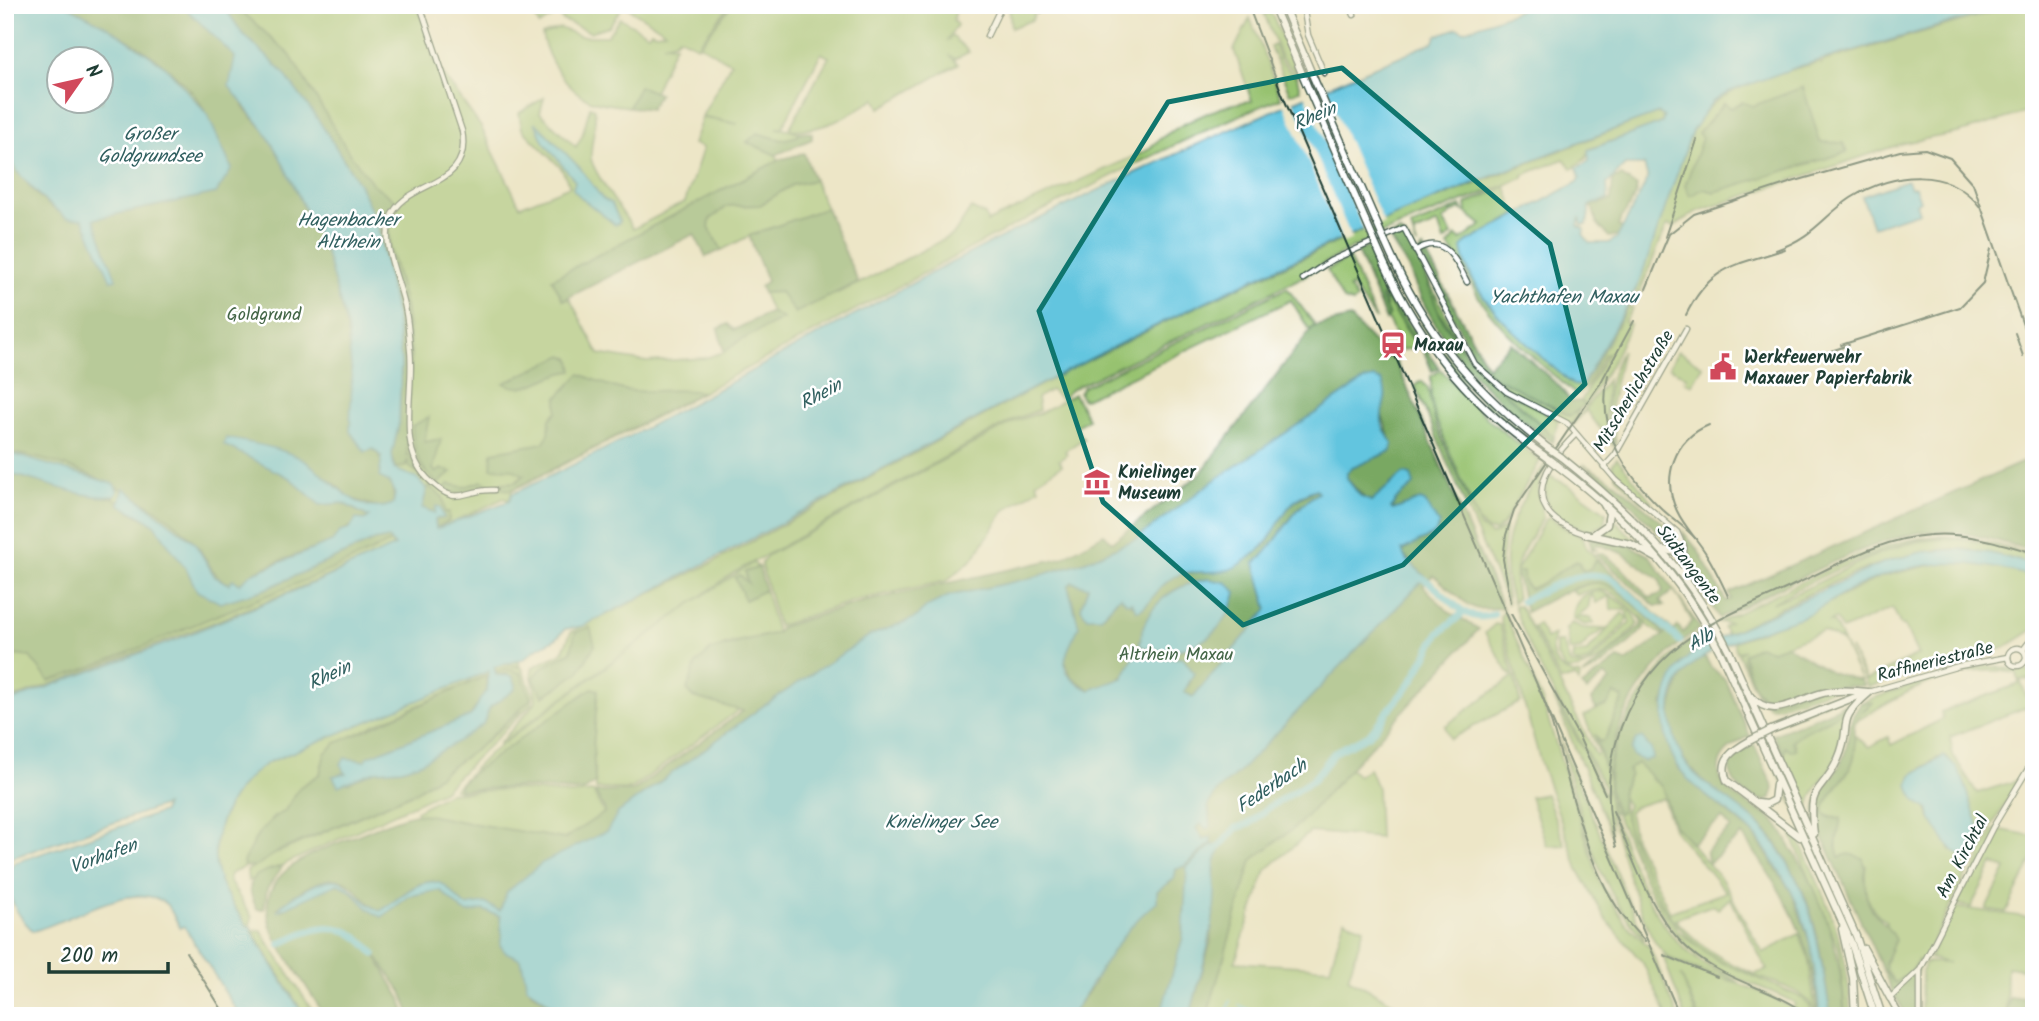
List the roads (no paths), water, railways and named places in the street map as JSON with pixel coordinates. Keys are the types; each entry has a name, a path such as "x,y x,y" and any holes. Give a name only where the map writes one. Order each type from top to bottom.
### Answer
{"highway":[{"name":"Südtangente","path":"1273,5 1401,299 1438,356 1482,408 1597,496 1642,538 1668,568 1712,636 1776,778 1856,936 1882,1016"},
{"name":"Südtangente","path":"1283,5 1416,308 1457,366 1496,406 1614,499 1664,550 1685,577 1719,632 1862,970 1875,1016"},
{"path":"1589,534 1604,529 1609,520 1608,511 1597,496"},
{"path":"1589,534 1640,547 1668,568"},
{"path":"1664,550 1676,552 1683,546"},
{"path":"1683,546 1685,577"},
{"path":"1746,691 1761,706 1773,709 1829,692 1869,692"},
{"path":"1811,845 1728,784 1723,766 1731,751 1751,740 1869,692"},
{"path":"1811,845 1813,795 1839,758 1848,712 1869,692"},
{"path":"1747,798 1762,804 1772,802 1777,793 1776,778"},
{"path":"1837,911 1853,978 1855,1016"},
{"path":"1856,936 1890,998"}],"main road":[{"path":"1890,998 1900,1016"}],"street":[{"path":"420,5 462,131 463,149 450,173 400,204 389,224 390,248 405,306 411,353 410,447 422,472 449,494 460,498 494,490"},
{"path":"987,36 1002,5"},
{"path":"1303,5 1308,35 1324,73"},
{"path":"1350,5 1354,15"},
{"path":"1303,279 1339,257 1404,228 1475,364 1501,388 1554,415 1576,434 1604,467 1679,534 1683,546"},
{"path":"1415,251 1428,245 1445,248 1453,254 1467,282"},
{"name":"Mitscherlichstraße","path":"1604,467 1616,454 1686,329"},
{"path":"1576,434 1545,473 1541,491 1544,504 1553,517 1589,534"},
{"path":"2023,650 2034,636"},
{"path":"2023,650 2012,649 2008,657 2016,666 2026,660"},
{"path":"2023,650 2026,660 2034,665"},
{"name":"Raffineriestraße","path":"1869,692 1959,666 2008,657"},
{"name":"Am Kirchtal","path":"1890,998 1920,970 1994,825 2034,759"},
{"name":"Am Kirchtal","path":"1920,970 1920,1016"}],"water":[{"name":"Großer Goldgrundsee","path":"5,5 66,5 108,27 166,67 207,114 232,169 216,193 94,219 116,279 111,280 83,219 67,218 45,201 18,173 5,149"},
{"path":"182,5 223,5 242,33 282,71 319,121 359,184 377,223 396,316 401,362 399,423 392,454 394,469 417,478 427,489 422,508 435,513 436,506 440,507 444,518 435,519 436,529 509,501 512,494 622,440 943,267 1064,207 1248,122 1434,42 1436,36 1457,28 1464,31 1533,5 2012,5 1800,66 1728,92 1712,102 1692,131 1639,283 1582,386 1573,385 1523,341 1490,306 1467,268 1462,248 1466,243 1578,182 1580,178 1577,168 1589,161 1588,150 1662,123 1664,117 1659,113 1428,202 1202,303 1055,377 643,596 583,626 565,629 557,638 524,659 494,667 496,675 512,676 516,685 514,690 490,707 483,724 420,763 402,769 375,771 338,786 333,776 346,773 340,764 345,758 365,761 367,757 470,716 487,691 489,671 269,762 243,784 233,798 218,829 215,862 219,879 228,897 247,926 252,927 251,931 304,1016 240,1016 184,926 180,928 168,906 153,897 137,896 101,904 33,931 21,917 9,891 10,873 14,863 163,812 165,805 5,860 5,703 170,642 321,580 395,546 388,538 373,541 263,590 220,603 197,591 187,570 153,523 119,504 124,488 194,542 215,577 229,584 233,579 239,584 251,574 332,542 340,532 350,529 356,519 366,520 369,517 343,503 320,505 290,478 224,445 226,438 273,448 300,458 355,501 367,506 393,504 395,494 389,482 379,477 382,457 373,449 365,452 350,431 352,375 347,328 326,253 280,157 264,130 229,86 235,57","holes":["1625,165 1644,165 1648,179 1617,238 1608,243 1590,243 1583,234 1585,229 1578,226 1580,217 1582,225 1587,225 1590,205 1608,199 1607,184"]},
{"path":"535,122 580,168 602,198 612,204 620,222 615,225 573,189 575,181 543,141"},
{"path":"1908,180 1911,188 1915,187 1920,201 1916,203 1919,212 1873,227 1862,196"},
{"name":"Knielinger See","path":"1374,378 1382,381 1385,397 1382,424 1393,443 1391,451 1352,468 1347,472 1347,479 1361,497 1371,501 1404,473 1411,475 1414,485 1396,500 1391,508 1393,510 1420,500 1425,502 1439,524 1435,534 1402,550 1405,558 1426,577 1238,773 1219,789 1208,804 1210,827 1207,829 1201,824 1196,828 1203,840 1211,837 1211,843 1185,866 1176,869 1174,879 1157,891 1157,902 1120,941 1070,1016 660,1016 649,1009 647,1016 633,1016 631,1011 626,1016 569,1016 527,987 521,959 505,952 500,945 500,916 483,910 469,913 463,911 440,890 409,896 382,917 370,910 344,886 337,884 278,911 296,895 330,880 346,884 380,911 419,885 437,882 466,906 485,903 500,911 507,892 542,863 607,831 618,813 759,709 869,636 915,618 928,606 949,596 1032,578 1086,561 1136,539 1212,482 1365,380","holes":["1316,489 1318,493 1299,508 1255,563 1268,609 1193,697 1184,692 1194,673 1183,658 1169,658 1142,651 1133,658 1123,678 1090,690 1070,677 1066,670 1066,654 1079,627 1068,586 1072,582 1088,587 1081,608 1087,617 1101,617 1120,596 1127,603 1132,602 1136,610 1140,610 1163,585 1180,574 1221,571 1240,565 1266,543 1295,501"]},
{"path":"5,452 114,484 118,492 115,496 89,495 5,473"},
{"path":"1959,549 1990,553 2034,565 2034,577 1969,564 1928,565 1887,575 1856,587 1804,616 1714,650 1694,664 1680,680 1672,701 1673,732 1687,766 1763,828 1798,881 1813,923 1831,1016 1820,1016 1812,952 1798,906 1769,853 1758,839 1694,786 1675,762 1664,725 1669,687 1677,670 1706,644 1885,562 1922,552"},
{"path":"1209,579 1227,583 1236,592 1231,608 1213,633 1186,648 1156,650 1140,646 1147,619 1162,600 1183,586"},
{"path":"1642,738 1651,749 1653,758 1644,761 1633,756 1631,750 1636,740"},
{"path":"1944,756 1952,762 1963,779 1980,827 1975,849 1965,858 1954,851 1943,838 1929,810 1916,801 1908,785 1912,775"},
{"path":"1213,844 1220,851 1214,866 1212,924 1190,1016 1160,1016 1183,937 1187,867"}],"waterway":[{"name":"Federbach","path":"1522,601 1567,580 1591,575 1603,576 1615,581 1680,641"},
{"path":"1424,579 1465,612 1484,617 1494,614"},
{"name":"Federbach","path":"1211,856 1236,828 1249,824 1268,808 1313,780 1335,752 1369,735 1413,680 1438,634 1464,612"},
{"name":"Federbach","path":"280,944 318,929 341,929 363,942 374,954"},
{"path":"1226,1016 1230,1001"},
{"path":"1239,1005 1262,1016"}],"tram line":[{"path":"1511,614 1579,737 1605,794"},
{"path":"1541,692 1592,857 1623,916 1645,941"},
{"path":"1613,811 1640,877 1663,919 1677,937 1713,967 1787,1001 1810,1016"},
{"path":"1664,955 1717,977"}],"railway":[{"path":"1248,5 1282,94 1680,1016"},
{"path":"1665,237 1697,140"},
{"path":"1646,289 1669,234 1694,214 1900,151 1925,149 1950,158 1973,184 2030,345"},
{"path":"1776,250 1809,233 1851,198 1867,189 1901,179 1919,177 1952,184 1980,207"},
{"path":"1686,315 1695,298 1715,276 1726,269 1785,249"},
{"path":"1841,345 1960,307 1983,283 1991,249"},
{"path":"1511,602 1503,559 1506,535 1514,510 1601,382 1634,321"},
{"path":"2015,333 2023,356"},
{"path":"1804,360 1849,345"},
{"path":"1608,375 1606,414 1617,450 1649,496 1696,539"},
{"path":"1709,425 1697,431 1679,450 1674,461 1670,486 1680,516 1708,557 1728,596"},
{"path":"1616,847 1610,816 1609,786 1621,727 1650,674 1671,652 1696,633 1845,560 1895,541 1930,535 1956,535 2034,553"},
{"path":"186,952 226,1016"}],"place":[{"name":"Maxau","path":"1393,345"},
{"name":"Werkfeuerwehr Maxauer Papierfabrik","path":"1723,367"},
{"name":"Knielinger Museum","path":"1097,482"}],"water label":[{"name":"Rhein","path":"1314,115"},
{"name":"Hagenbacher Altrhein","path":"348,230"},
{"name":"Yachthafen Maxau","path":"1564,296"},
{"name":"Rhein","path":"820,393"},
{"name":"Alb","path":"1700,639"},
{"name":"Rhein","path":"329,674"},
{"name":"Vorhafen","path":"103,855"}],"park label":[{"name":"Goldgrund","path":"264,314"},
{"name":"Altrhein Maxau","path":"1176,654"}]}
